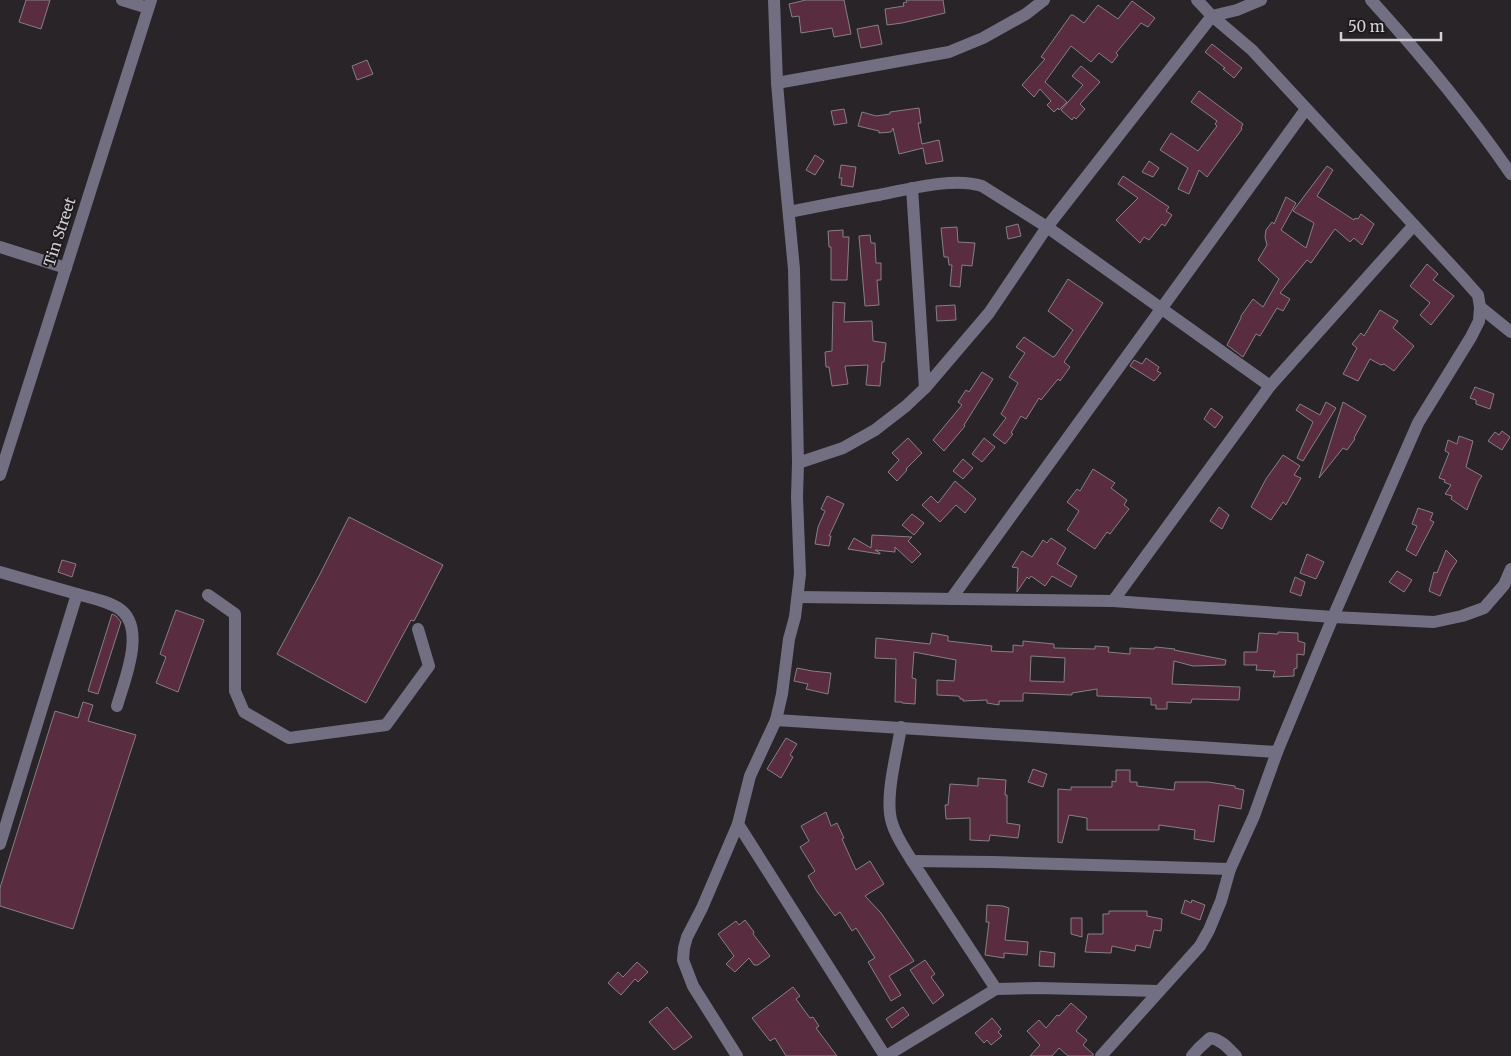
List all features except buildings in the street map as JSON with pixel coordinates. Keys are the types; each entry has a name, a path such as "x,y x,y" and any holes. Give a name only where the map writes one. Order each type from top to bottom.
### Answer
{"street":[{"path":"122,0 150,4"},
{"path":"737,1056 693,986 683,960 687,937 702,908 738,824 754,765 776,720 798,597 800,574 794,269 777,83 774,0"},
{"path":"777,83 949,52 983,38 1026,14 1044,0"},
{"path":"1101,1056 1200,946 1209,930 1221,902 1230,869 1254,816 1277,752 1418,424 1479,321 1480,307 1478,295 1252,50 1212,16 1197,0"},
{"path":"798,462 843,448 875,430 906,406 925,388 989,312 1047,227 1212,16 1237,10 1261,0"},
{"path":"1370,0 1408,42 1509,164"},
{"name":"Tin Street","path":"0,474 150,4"},
{"path":"950,599 1306,109"},
{"path":"788,212 912,188 964,182 972,183 989,191 1047,227 1270,386"},
{"path":"912,188 925,388"},
{"path":"1113,601 1270,386 1414,225"},
{"path":"0,246 66,268"},
{"path":"1480,307 1511,332"},
{"path":"798,597 1113,601 1334,618 1434,622 1462,616 1484,608 1504,585 1511,569"},
{"path":"0,572 95,599 120,610 127,617 133,638 131,656 117,706"},
{"path":"0,844 77,594"},
{"path":"208,595 235,614 235,691 244,712 289,738 386,724 429,666 418,629"},
{"path":"776,720 1277,752"},
{"path":"901,727 889,799 889,812 895,831 912,861 996,989"},
{"path":"738,824 886,1056 996,989 1038,988 1159,991"},
{"path":"912,861 1230,869"},
{"path":"1192,1056 1210,1038 1215,1038 1236,1056"}]}
